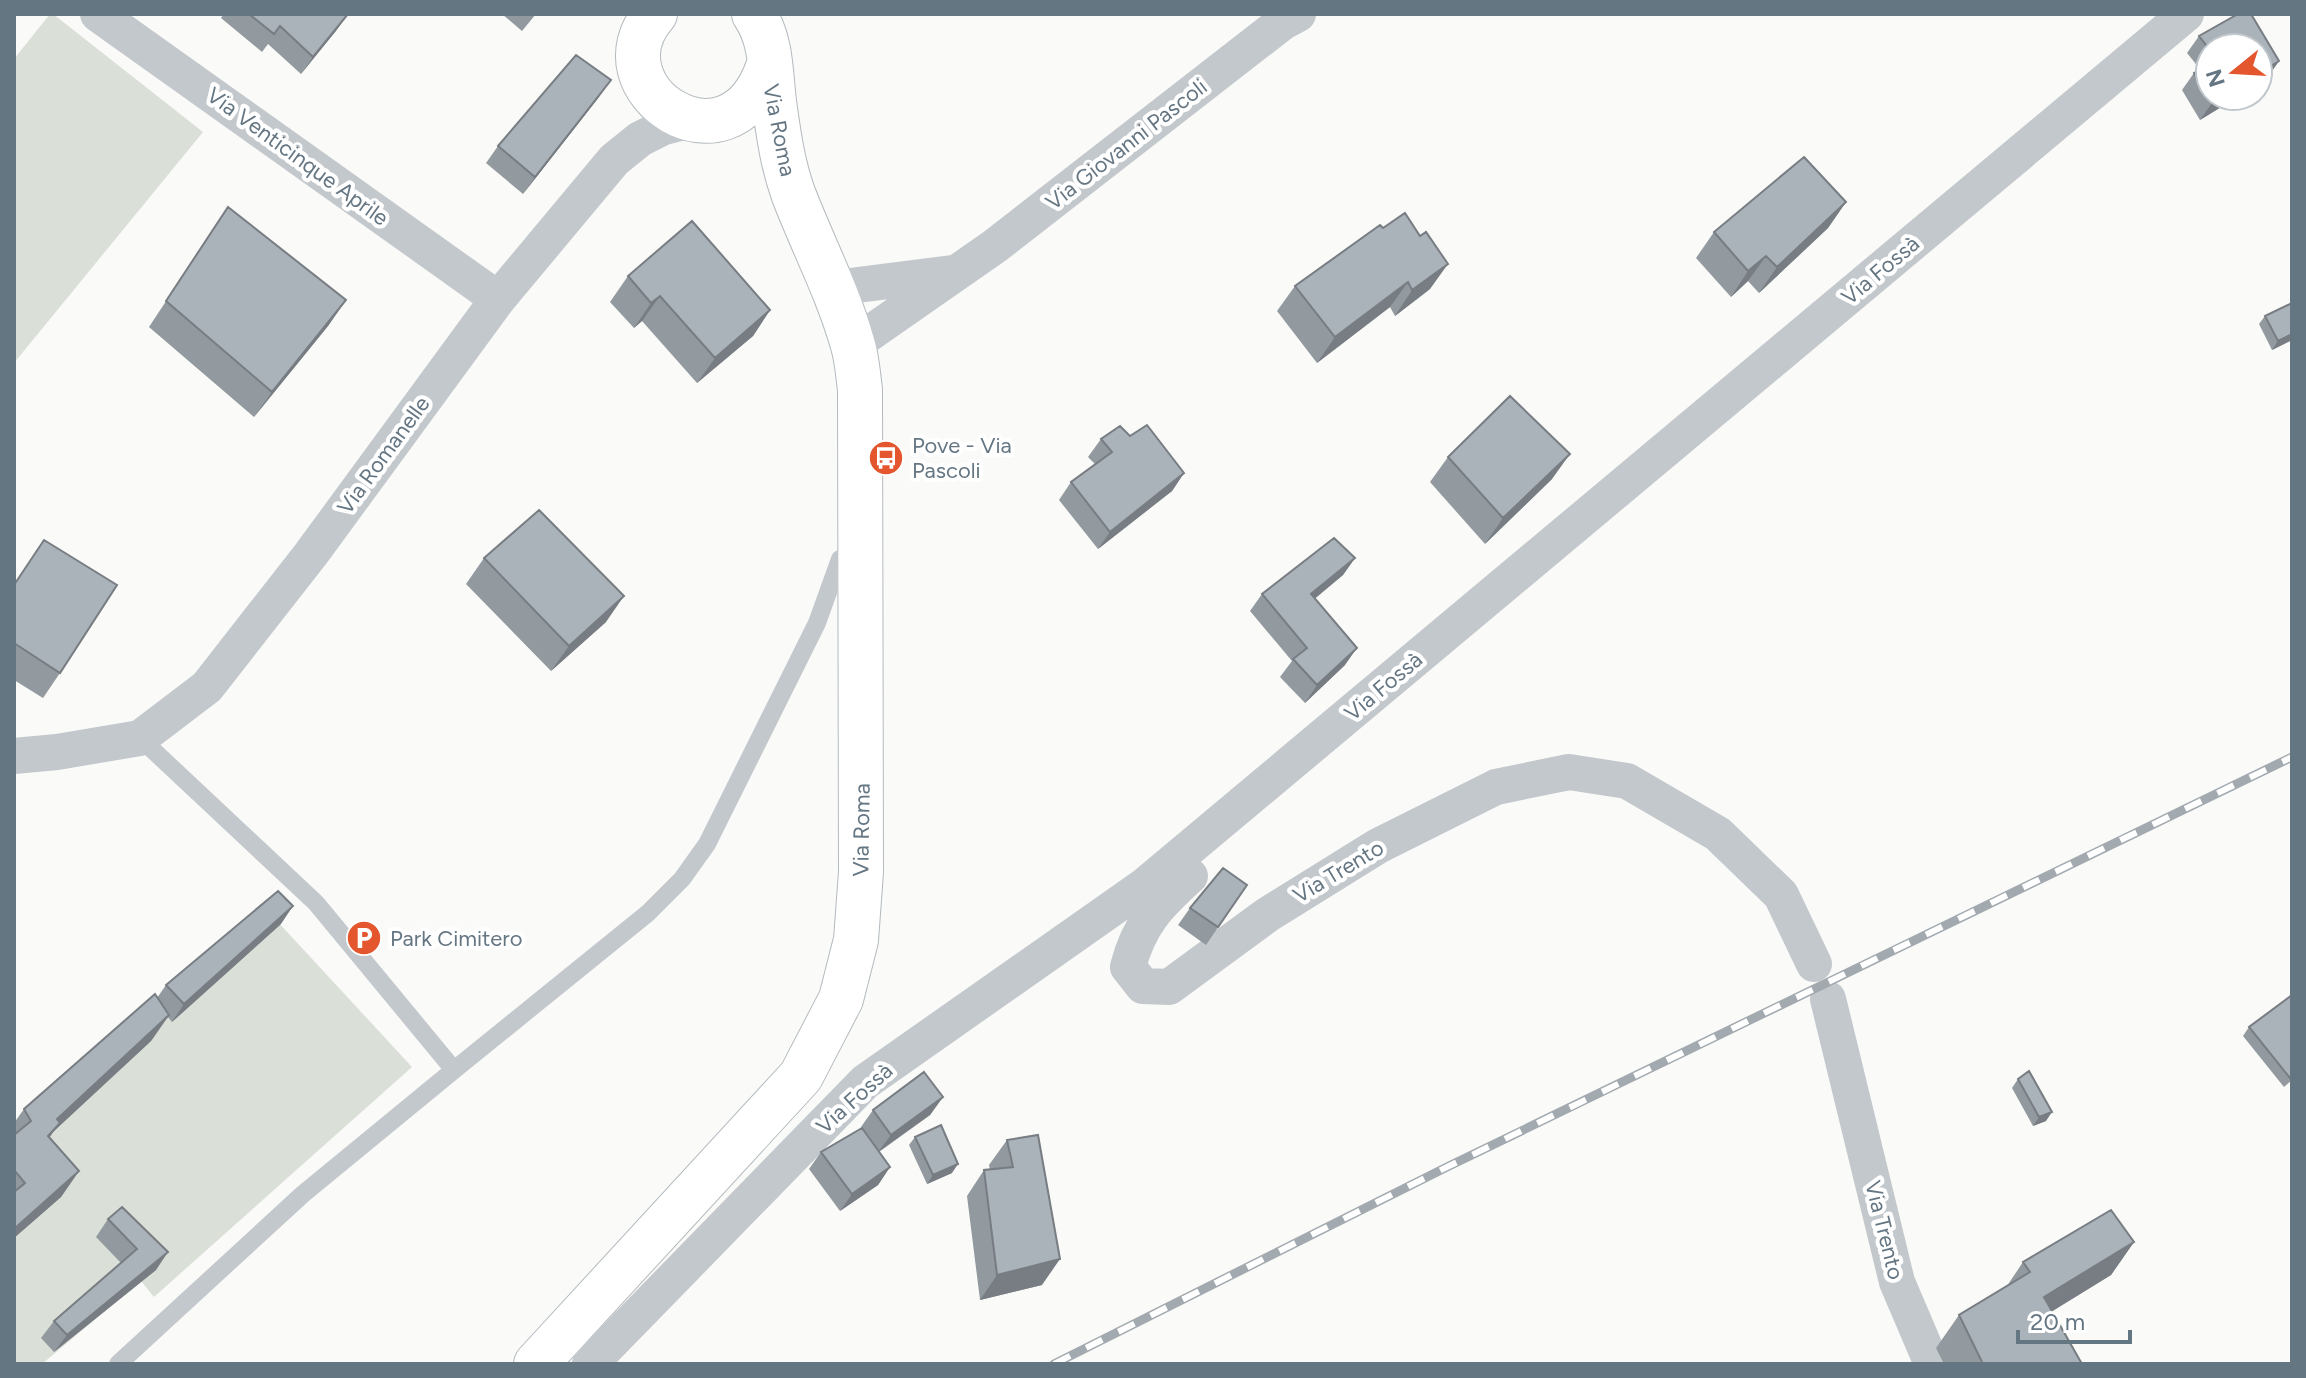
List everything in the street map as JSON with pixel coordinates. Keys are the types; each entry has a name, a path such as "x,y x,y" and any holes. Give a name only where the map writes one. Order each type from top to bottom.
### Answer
{"main road":[{"name":"Via Roma","path":"702,121 732,115 749,103 762,86 762,31"},
{"name":"Via Roma","path":"536,1364 801,1076 841,999 856,940 861,872 860,390 853,345 834,288 793,192 781,151 762,31"},
{"name":"Via Roma","path":"643,38 656,100 672,113 740,132 765,154 793,192"}],"street":[{"name":"Via Venticinque Aprile","path":"98,14 498,299"},
{"name":"Via Giovanni Pascoli","path":"853,345 995,246 1283,22 1298,14"},
{"name":"Via Fossà","path":"590,1364 865,1082 1144,886 2186,14"},
{"path":"614,160 638,110 643,38"},
{"path":"614,160 640,139 664,127 702,121"},
{"name":"Via Romanelle","path":"140,738 207,687 311,554 498,299 614,160"},
{"name":"Via Giovanni Pascoli","path":"834,288 953,273"},
{"name":"Via Trento","path":"1338,724 1309,769 1159,903 1134,941 1128,967 1143,986 1169,987 1267,915 1378,846 1496,787 1569,772 1627,781 1718,834 1781,895 1814,964"},
{"path":"14,756 140,738"},
{"name":"Via Trento","path":"1828,999 1897,1282 1932,1364"}],"lane":[{"path":"118,1364 303,1194 648,913 682,879 707,844 817,623 840,559 860,550"},
{"path":"140,738 316,903 454,1070"}],"shaded area":[{"path":"50,14 203,132 14,363 14,59"},
{"path":"265,908 412,1067 154,1297 141,1281 42,1364 14,1364 14,1127"}],"building":[{"path":"249,14 348,14 313,57 280,26 274,34"},
{"path":"2238,14 2251,14 2262,32 2206,32"},
{"path":"576,55 611,80 535,177 498,146"},
{"path":"1804,157 1846,202 1777,267 1766,256 1748,271 1714,232"},
{"path":"228,207 346,300 272,392 166,301"},
{"path":"1405,213 1420,236 1426,232 1448,264 1412,290 1408,282 1335,337 1295,286 1380,225 1383,228"},
{"path":"692,221 770,310 715,358 660,296 651,303 628,276"},
{"path":"2292,303 2292,334 2278,341 2265,316"},
{"path":"1510,396 1570,454 1503,518 1448,457"},
{"path":"1147,425 1184,473 1110,532 1071,482 1112,452 1101,439 1120,426 1130,436"},
{"path":"539,510 624,596 569,646 484,558"},
{"path":"1334,538 1355,558 1311,594 1357,648 1317,685 1293,659 1307,648 1262,594"},
{"path":"44,540 117,585 60,673 14,643 14,585"},
{"path":"1223,868 1247,885 1218,927 1190,908"},
{"path":"278,891 293,906 184,1004 166,985"},
{"path":"155,994 169,1015 57,1119 60,1123 48,1136 79,1171 14,1229 14,1192 25,1183 14,1170 14,1135 31,1121 24,1109"},
{"path":"2292,995 2292,1077 2290,1078 2249,1027"},
{"path":"2029,1071 2052,1112 2039,1117 2018,1079"},
{"path":"924,1072 943,1097 891,1135 873,1110"},
{"path":"941,1125 958,1164 933,1175 915,1137"},
{"path":"862,1128 890,1167 852,1194 821,1152"},
{"path":"1038,1135 1060,1259 997,1275 984,1170 1013,1167 1007,1140"},
{"path":"122,1207 168,1252 67,1335 54,1321 137,1249 108,1219"},
{"path":"2111,1210 2134,1242 2044,1297 2082,1364 1983,1364 1959,1315 2030,1272 2023,1262"}],"railway":[{"path":"1054,1364 1449,1166 2292,757"}],"place":[{"name":"Pove - Via Pascoli","path":"886,458"},
{"name":"Park Cimitero","path":"364,938"}]}
